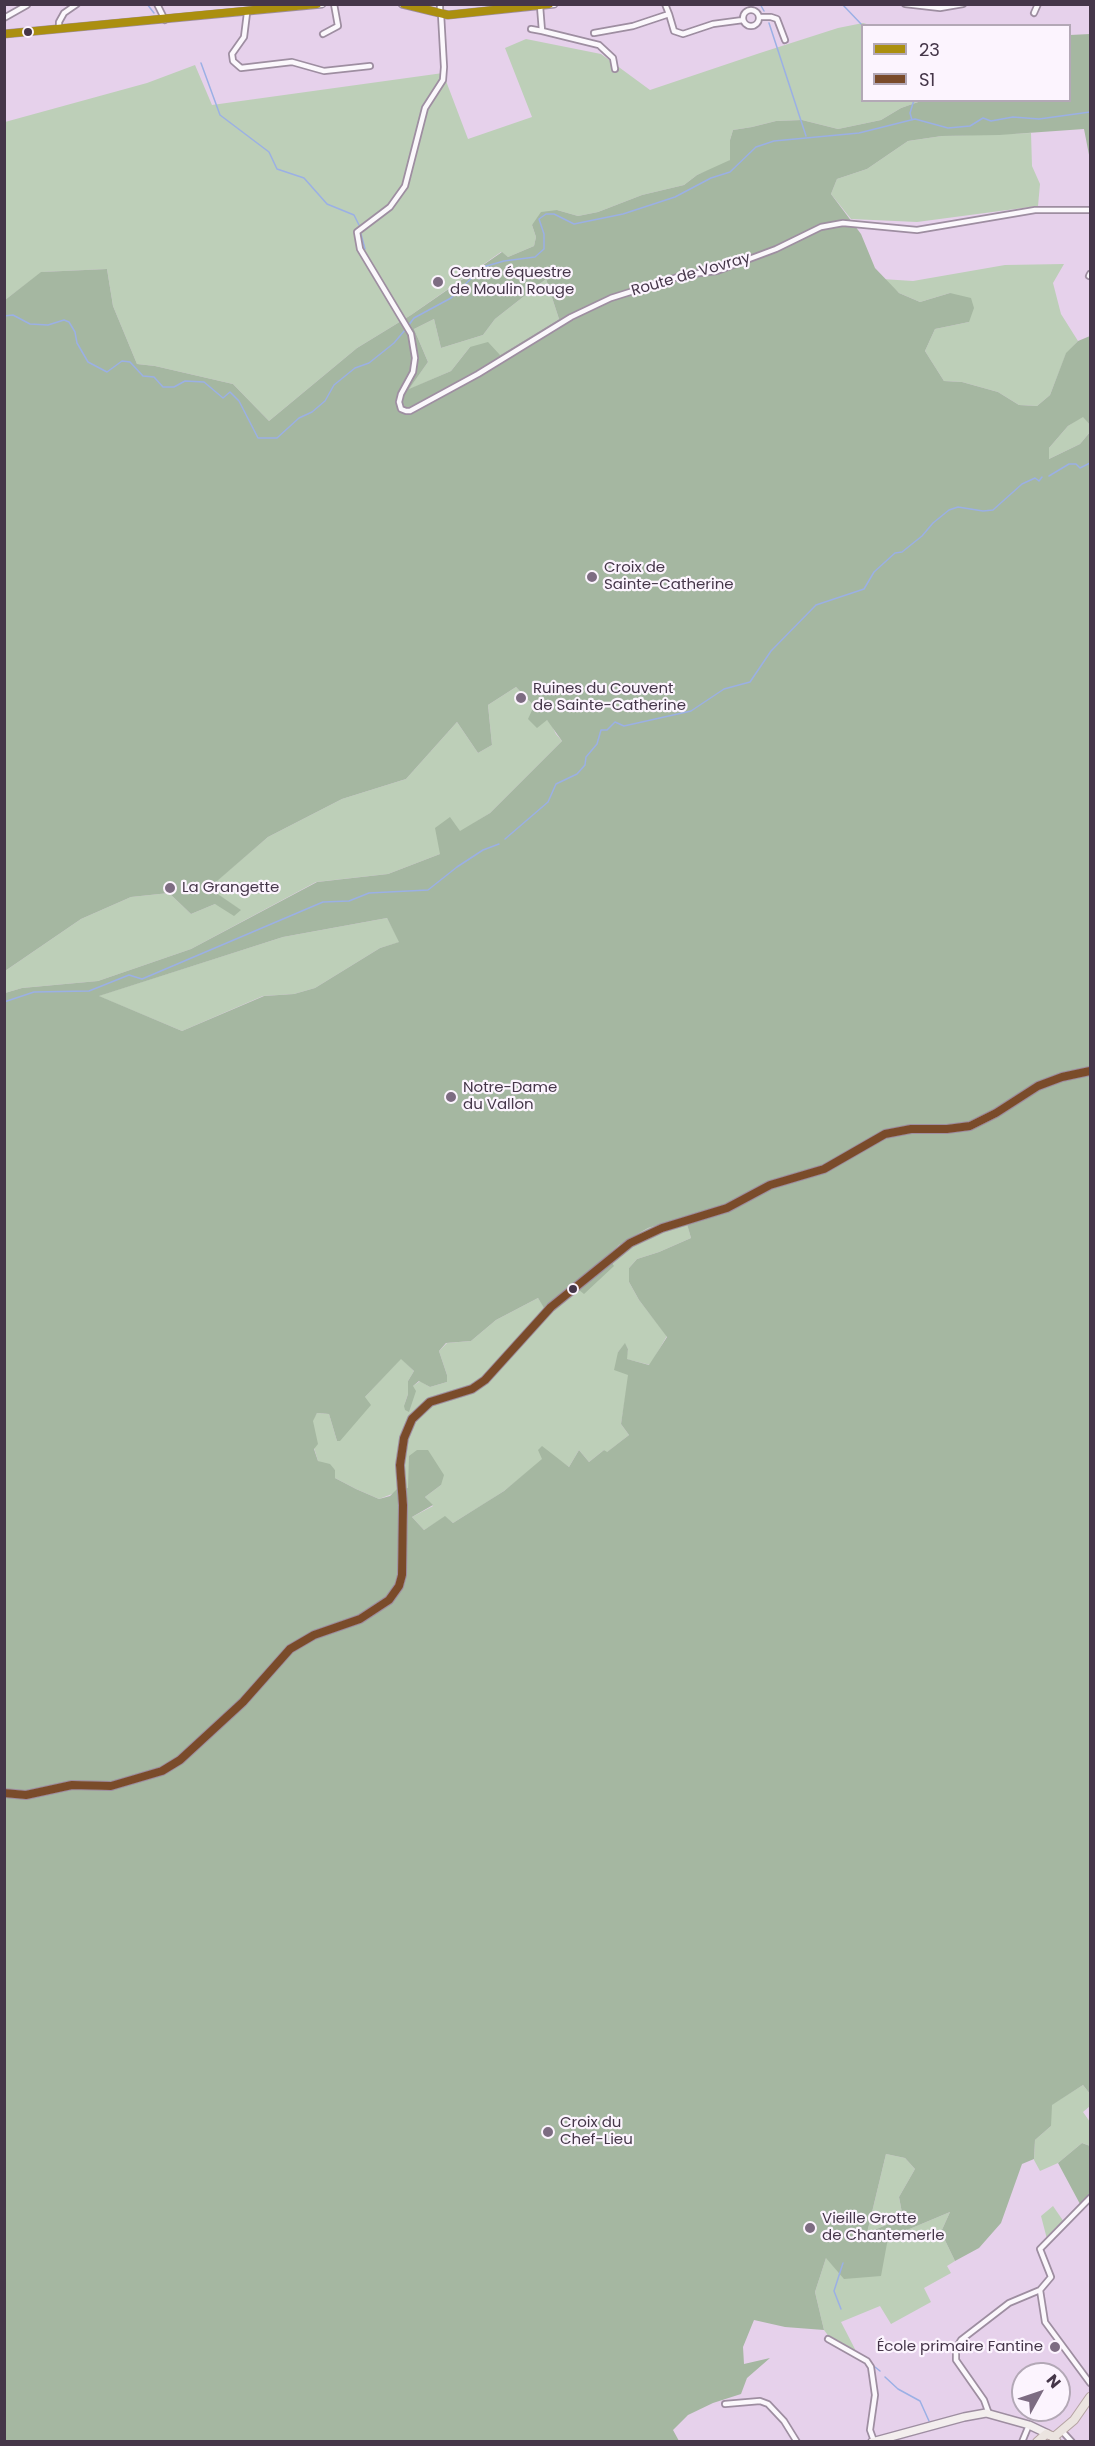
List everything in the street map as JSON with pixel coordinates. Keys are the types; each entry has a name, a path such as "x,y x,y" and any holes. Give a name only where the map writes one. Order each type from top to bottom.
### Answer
{"main road":[{"path":"4,1793 26,1795 72,1785 111,1786 156,1774 170,1767 250,1695 290,1649 314,1635 360,1619 389,1600 399,1586 403,1567 403,1505 400,1465 404,1438 412,1419 430,1402 472,1389 485,1380 551,1307 616,1253 646,1235 727,1208 770,1185 824,1169 869,1141 885,1134 911,1128 947,1129 970,1126 996,1113 1038,1086 1062,1077 1090,1071"},
{"path":"1029,2425 1037,2441 1041,2436 1053,2438 1074,2420 1090,2397"},
{"path":"873,2441 964,2416 989,2414 1029,2425 1053,2438"}],"street":[{"path":"59,29 59,22 64,13 77,4"},
{"path":"157,4 165,20"},
{"path":"4,34 247,13 322,4"},
{"path":"323,34 338,26 334,4"},
{"path":"402,4 448,15 554,4"},
{"path":"440,4 441,14"},
{"path":"665,4 674,30 683,34 713,24 743,20"},
{"path":"905,4 940,8 963,4"},
{"path":"1034,13 1038,4"},
{"path":"5,17 27,6"},
{"path":"540,6 542,31"},
{"path":"743,20 745,13 751,10 759,17 771,16 777,19 785,40"},
{"path":"247,13 244,37 232,54 233,61 241,68 292,62 324,71 370,66"},
{"name":"Route de Vovray","path":"441,14 443,80 425,108 405,186 390,207 357,232 360,249 410,332 415,358 413,372 399,402 401,409 406,411 410,411 471,378 571,317 611,298 684,275 717,271 776,249 821,226 843,223 917,230 1035,210 1090,210"},
{"path":"594,33 633,26 669,14"},
{"path":"743,20 752,26 759,17"},
{"path":"531,28 599,45 613,58 615,69"},
{"path":"989,2414 984,2400 956,2360 956,2348 961,2340 1009,2303 1040,2290 1051,2277 1042,2255 1042,2246 1090,2198"},
{"path":"1040,2290 1046,2325 1090,2383"},
{"path":"828,2339 867,2361 871,2367 875,2395 870,2430 873,2441"},
{"path":"725,2404 760,2401 768,2404 784,2421 797,2442"},
{"path":"1022,2442 1029,2425"},
{"path":"1062,2431 1072,2442"}],"green space":[{"path":"863,23 866,24 861,24 861,102 918,102 901,108 881,120 838,129 802,120 776,121 733,130 730,140 730,160 726,164 697,175 684,185 642,195 598,212 578,216 557,210 532,225 536,237 534,246 508,257 501,252 411,315 357,348 269,421 233,384 137,364 113,306 107,269 42,272 5,300 5,122 147,83 195,65 212,105 443,73 468,139 532,117 505,48 526,39 601,54 650,90 838,28"},
{"path":"1090,34 1090,160 1084,129 999,135 942,136 908,141 867,169 837,179 831,194 861,234 875,268 899,293 920,302 950,293 971,298 974,308 969,322 935,329 925,351 944,381 962,382 998,392 1019,405 1037,406 1050,395 1066,353 1078,341 1090,336 1090,425 1083,417 1068,426 1049,448 1049,459 1080,444 1090,432 1090,2094 1083,2085 1052,2105 1051,2126 1035,2140 1034,2159 1022,2164 1001,2223 979,2248 955,2261 941,2232 950,2212 888,2238 881,2276 844,2279 826,2258 815,2292 824,2330 785,2327 754,2320 743,2347 744,2364 770,2358 747,2378 741,2394 713,2403 688,2415 673,2430 679,2441 5,2441 5,993 22,988 98,981 191,949 317,882 388,874 440,854 435,828 450,817 460,831 490,813 562,741 547,720 537,728 528,719 534,706 516,687 488,705 492,745 478,753 457,722 406,779 342,799 268,837 209,888 241,910 234,916 215,904 191,914 169,893 131,897 81,919 5,971 5,300 41,272 107,269 113,306 137,364 233,384 269,421 357,348 411,315 502,252 508,257 534,246 536,237 532,225 541,212 557,210 578,216 598,212 642,195 684,185 697,175 730,160 730,140 733,130 776,121 802,120 838,129 881,120 901,108 918,102 1071,102 1071,35","holes":["546,279 559,319 500,355 488,342 470,347 451,371 409,389 428,362 414,329 434,319 441,348 483,335 495,319","387,918 399,942 380,948 315,988 294,994 264,996 182,1031 99,996 283,937","685,1217 691,1238 637,1259 629,1268 629,1282 639,1300 667,1337 649,1365 627,1359 628,1349 625,1343 618,1352 614,1370 628,1375 621,1424 629,1435 607,1452 604,1450 589,1462 579,1450 569,1467 542,1446 538,1450 542,1459 504,1491 453,1523 445,1516 424,1530 412,1517 433,1505 425,1497 441,1485 444,1475 428,1450 417,1450 409,1456 408,1488 397,1489 390,1496 379,1499 335,1478 335,1470 330,1464 318,1461 314,1449 318,1444 313,1421 317,1413 329,1414 337,1441 340,1441 371,1405 365,1397 401,1359 414,1371 408,1381 408,1394 404,1406 409,1412 416,1391 413,1386 419,1381 430,1387 447,1382 439,1351 446,1343 471,1341 496,1320 538,1298 544,1308 574,1286 584,1294 614,1266 607,1256 619,1245 648,1228","886,2154 905,2158 915,2169 899,2197 903,2218 867,2233"]},
{"path":"1031,133 1032,166 1040,184 1038,206 917,222 851,219 831,194 837,179 867,169 908,141 942,136"},
{"path":"1064,264 1053,283 1061,314 1078,341 1066,354 1050,395 1037,406 1019,405 998,392 962,382 944,381 925,351 935,329 969,322 950,293 920,302 899,293 882,279 913,281 1005,265"},
{"path":"546,279 559,319 500,355 470,347 451,371 408,390 428,362 414,329 434,319 441,348 483,335 495,319"},
{"path":"1083,416 1090,425 1090,432 1080,444 1049,459 1049,448 1068,426"},
{"path":"516,687 551,724 562,741 490,813 460,832 440,854 388,874 316,882 191,949 98,981 22,988 5,993 5,971 81,919 131,897 169,893 191,914 215,904 240,910 208,888 268,837 342,799 406,779 457,722 478,753 492,745 488,705"},
{"path":"387,918 400,942 380,948 315,988 294,994 263,996 182,1031 98,996 283,937"},
{"path":"685,1216 691,1238 637,1259 629,1268 629,1282 639,1300 667,1336 650,1365 626,1359 628,1349 625,1344 618,1352 629,1375 621,1424 629,1435 606,1453 604,1450 589,1462 579,1450 569,1467 550,1454 504,1491 453,1523 445,1517 424,1530 412,1517 433,1506 425,1497 441,1485 408,1488 379,1499 335,1478 335,1470 318,1461 314,1448 312,1421 317,1413 329,1414 337,1441 365,1397 401,1358 414,1371 408,1381 408,1394 404,1406 413,1386 420,1381 430,1387 447,1382 439,1351 447,1343 471,1341 496,1320 538,1298 544,1307 574,1286 619,1245 648,1228"},
{"path":"1083,2085 1090,2094 1090,2106 1083,2112 1090,2122 1090,2146 1082,2143 1058,2163 1040,2171 1034,2160 1035,2140 1051,2126 1051,2105"},
{"path":"1082,2143 1090,2146 1090,2195 1080,2204 1058,2163"},
{"path":"886,2154 905,2158 915,2169 899,2197 903,2218 867,2233"},
{"path":"1053,2206 1064,2222 1047,2239 1041,2216"},
{"path":"950,2212 941,2232 955,2261 947,2266 951,2273 924,2288 931,2302 891,2324 880,2306 841,2322 857,2353 830,2338 824,2330 815,2292 826,2258 888,2238"}],"waterway":[{"path":"147,4 154,13"},
{"path":"760,4 764,11"},
{"path":"842,4 861,24"},
{"path":"769,23 806,136"},
{"path":"201,63 220,115 269,152 277,169 304,178 327,204 354,215 359,225"},
{"path":"912,120 910,113 913,102"},
{"path":"408,326 414,318 451,298 483,267 504,261 535,257 544,249 544,234 539,219 546,214 554,214 574,224 623,214 675,197 711,178 730,172 756,147 774,141 859,133 915,119 948,128 970,126 983,118 991,121 1013,117 1039,119 1090,112"},
{"path":"361,234 365,249"},
{"path":"4,316 13,315 30,324 48,325 64,320 69,322 88,362 107,372 122,361 130,362 143,376 154,377 163,387 174,387 185,381 204,382 223,398 230,392 239,401 258,438 277,438 299,418 312,412 325,401 334,385 355,368 369,363 394,343 405,330"},
{"path":"1049,476 1069,464 1076,464 1080,468 1090,463"},
{"path":"505,839 548,802 556,784 577,774 585,765 586,757 597,744 601,730 607,730 615,722 624,726 691,711 724,689 750,682 771,651 816,605 864,589 874,572 895,553 902,552 922,536 949,510 958,507 983,511 993,510 1022,484 1035,478 1039,481 1042,477"},
{"path":"4,1002 34,992 89,991 129,975 142,979 323,902 349,901 369,893 428,890 483,850 499,844"},
{"path":"841,2309 834,2291 843,2263"},
{"path":"875,2367 880,2371"},
{"path":"885,2377 898,2389 920,2401 929,2421"}],"transit line":[{"name":"23","path":"4,34 317,4"},
{"name":"23","path":"404,4 448,15 549,4"},
{"name":"S1","path":"4,1793 26,1795 72,1785 111,1786 162,1771 180,1760 243,1702 290,1649 314,1635 360,1619 389,1600 399,1586 402,1575 403,1505 400,1465 404,1438 412,1419 430,1402 472,1389 485,1380 551,1307 630,1243 662,1228 727,1208 770,1185 824,1169 885,1134 911,1129 947,1129 970,1126 996,1113 1038,1086 1062,1077 1090,1071"}],"place":[{"name":"Centre équestre de Moulin Rouge","path":"438,282"},
{"name":"Croix de Sainte-Catherine","path":"592,577"},
{"name":"Ruines du Couvent de Sainte-Catherine","path":"521,698"},
{"name":"La Grangette","path":"170,888"},
{"name":"Notre-Dame du Vallon","path":"451,1097"},
{"name":"Croix du Chef-Lieu","path":"548,2132"},
{"name":"Vieille Grotte de Chantemerle","path":"810,2228"},
{"name":"École primaire Fantine","path":"1055,2347"}]}
